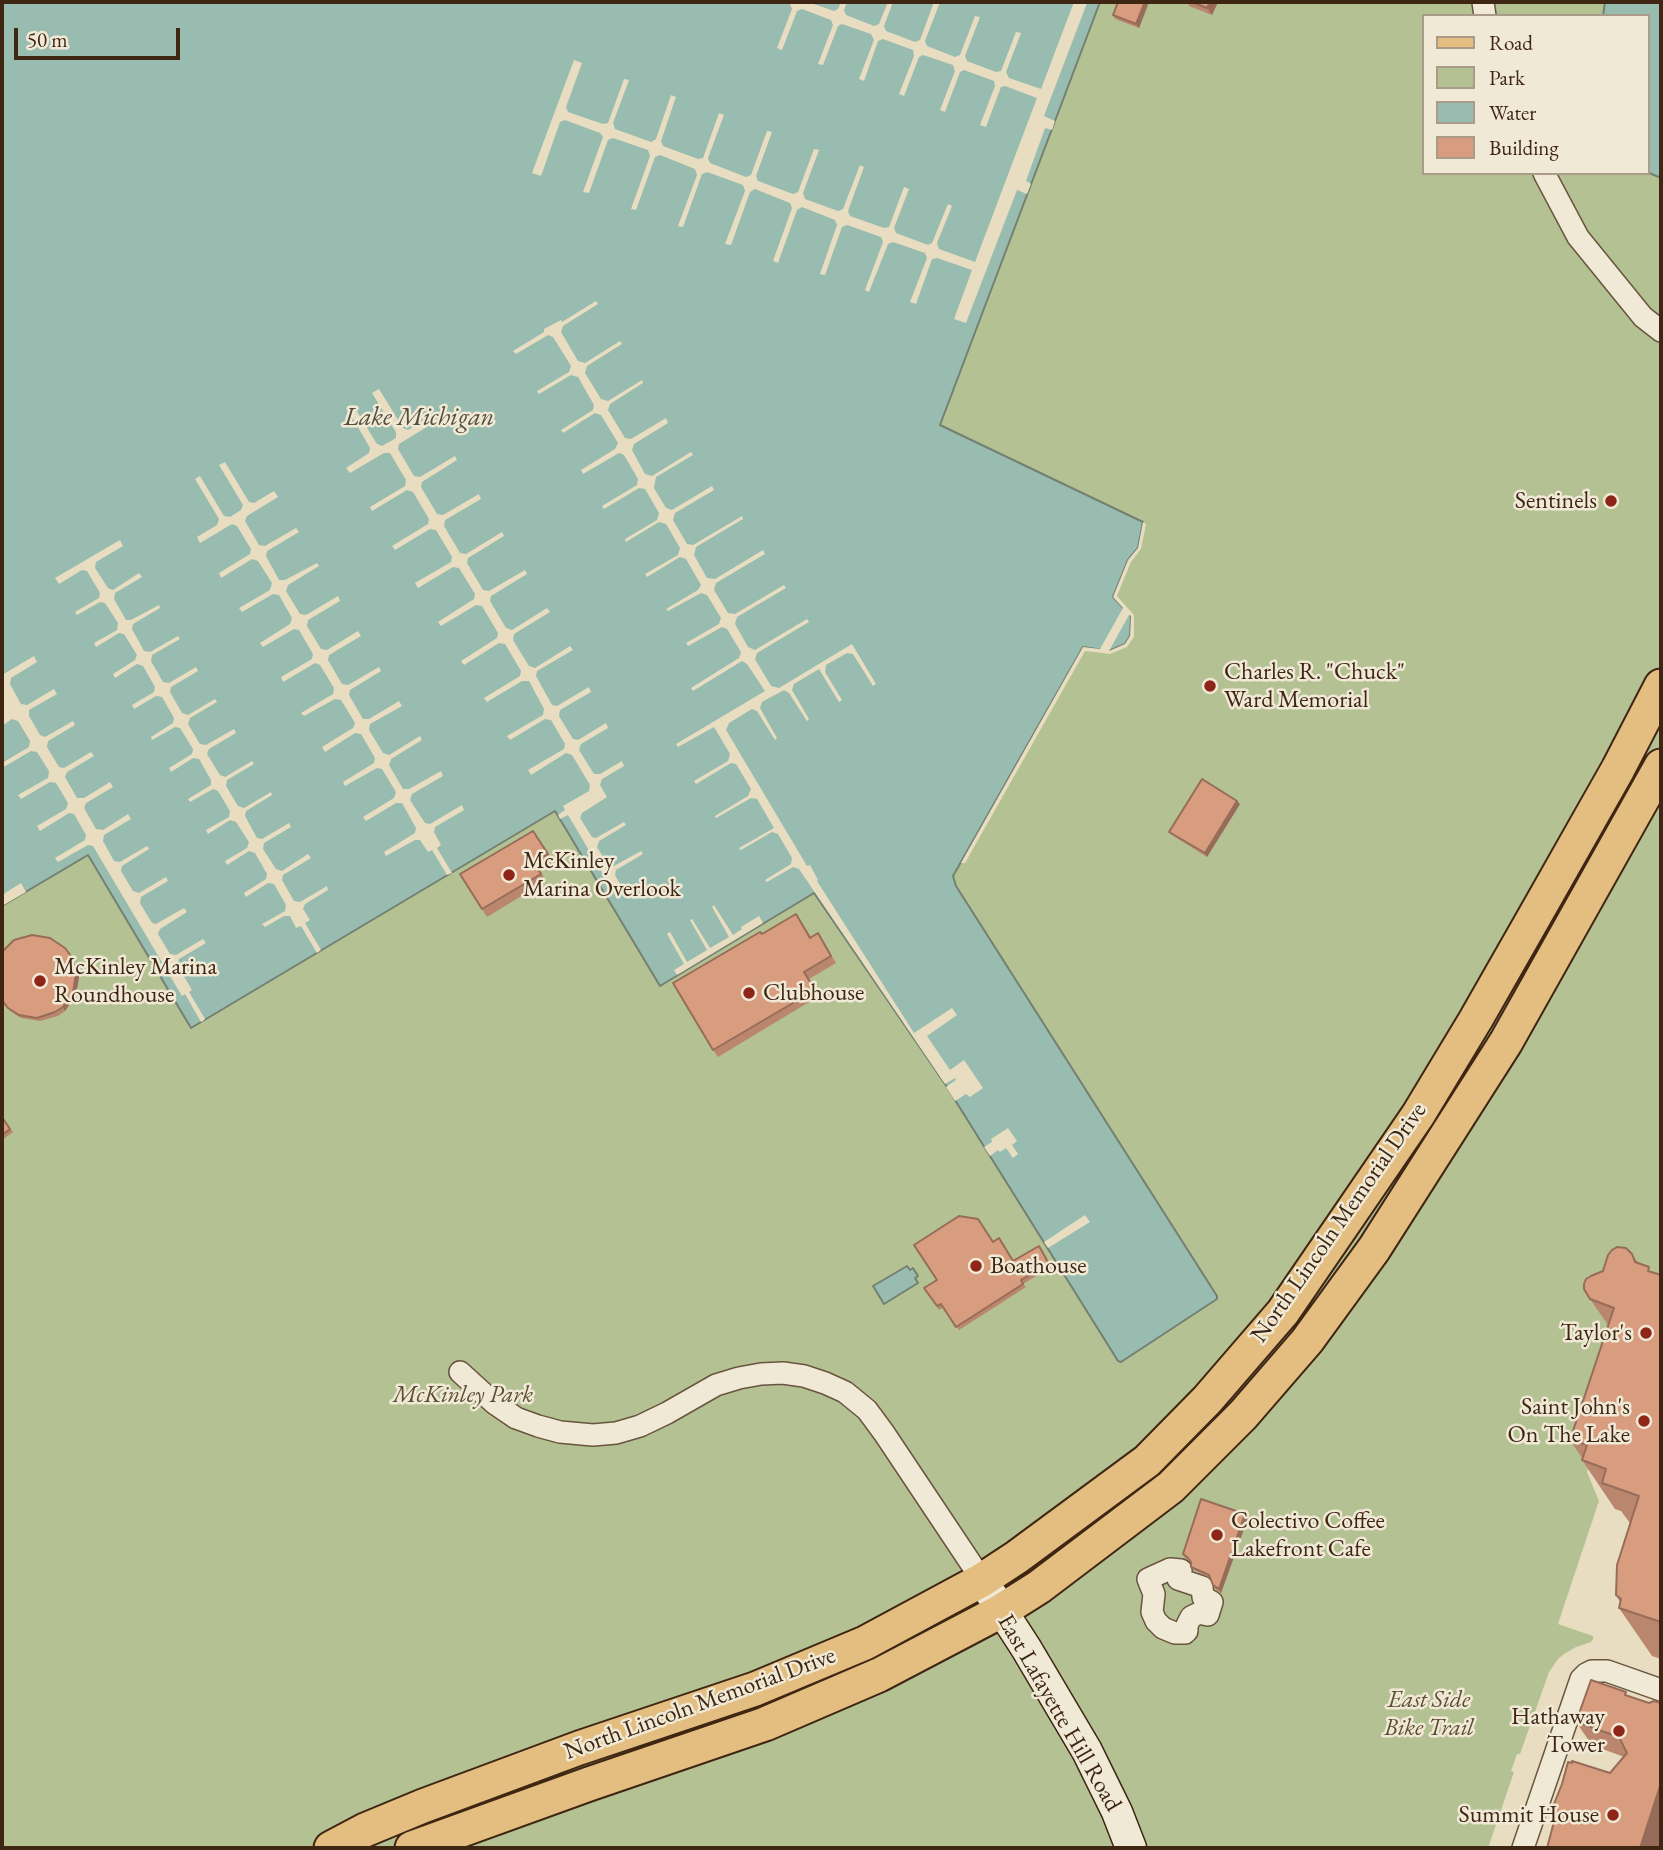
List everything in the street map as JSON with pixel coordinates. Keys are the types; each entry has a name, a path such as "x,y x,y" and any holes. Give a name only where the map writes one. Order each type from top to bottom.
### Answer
{"main road":[{"name":"North Lincoln Memorial Drive","path":"331,1848 365,1830 488,1782 579,1748 755,1689 865,1643 982,1580 1147,1461 1207,1400 1283,1312 1418,1115 1612,780 1661,686"},
{"name":"North Lincoln Memorial Drive","path":"412,1848 765,1724 879,1675 1001,1611 1039,1587 1171,1487 1243,1415 1307,1341 1374,1249 1507,1042 1661,766"}],"street":[{"path":"1545,175 1578,237 1643,317 1661,331"},
{"path":"460,1372 516,1418 560,1432 593,1436 640,1426 716,1385 739,1377 783,1373 825,1383 845,1392 867,1410 982,1580"},
{"name":"East Lafayette Hill Road","path":"982,1580 1087,1751 1117,1812 1130,1848"},
{"path":"1523,1848 1581,1679 1592,1671 1607,1671 1661,1690"}],"green space":[{"name":"McKinley Park","path":"1100,2 1661,2 1661,1295 1600,1429 1587,1472 1599,1501 1558,1624 1593,1636 1593,1639 1564,1654 1549,1672 1520,1754 1517,1754 1511,1771 1514,1772 1488,1848 2,1848 2,906 87,855 191,1028 556,811 660,985 814,893 945,1084 1118,1360 1122,1361 1216,1299 956,886 953,876 1083,647 960,434 940,425"}],"water":[{"name":"Lake Michigan","path":"2,2 1100,2 940,425 1143,522 1138,548 1128,560 1113,597 1131,616 1130,636 1125,644 1109,651 1083,647 953,876 956,886 1217,1299 1121,1362 1118,1361 945,1084 814,893 660,986 555,811 191,1028 88,855 2,906"},
{"path":"1605,2 1661,2 1661,178 1649,173 1649,14 1603,14"},
{"path":"907,1266 910,1270 913,1268 918,1276 915,1278 918,1283 884,1304 873,1286"}],"pier":[{"path":"784,2 808,2 834,11 841,2 847,2 844,10 846,15 874,26 879,24 888,2 893,2 884,26 886,31 915,42 920,40 934,2 940,2 925,41 927,46 955,57 960,55 975,16 980,17 965,56 967,61 996,72 1001,71 1016,32 1021,33 1006,72 1009,78 1041,89 1074,2 1089,2 1044,116 1055,121 1052,130 1045,128 1026,181 1031,184 1027,194 1017,190 966,323 954,319 972,270 937,258 932,259 916,304 910,302 927,258 925,253 893,242 888,244 869,292 865,290 883,242 881,237 847,225 842,227 825,275 820,274 837,225 835,220 802,207 797,210 778,263 773,261 792,208 790,203 755,189 750,192 731,245 725,244 745,191 743,185 707,172 702,174 683,227 678,226 697,175 695,169 660,155 655,157 636,210 631,209 650,156 648,150 613,138 608,140 589,193 583,192 603,137 600,133 565,120 560,122 541,176 532,173 574,60 582,63 566,107 568,112 603,124 608,123 624,79 629,80 613,123 615,129 651,142 656,139 671,95 676,97 661,141 663,146 698,159 703,158 719,113 724,115 708,158 710,163 746,177 751,175 767,131 772,132 756,176 758,181 793,194 798,192 814,149 819,150 803,193 805,199 838,211 843,209 860,165 864,167 848,211 850,216 884,228 889,227 904,187 909,189 894,228 896,233 928,245 932,243 948,204 952,206 937,243 939,249 975,262 1037,98 1005,86 1001,87 986,127 980,125 995,86 994,81 964,70 960,72 945,112 940,110 955,71 953,65 923,55 919,57 904,96 899,94 914,56 913,50 883,39 878,41 864,81 859,79 874,40 871,34 842,24 838,26 823,65 818,64 833,25 831,20 802,9 797,11 782,50 777,48 792,9 790,4"},
{"path":"596,301 598,304 563,326 561,332 578,361 585,363 620,341 622,344 587,366 585,373 601,399 608,401 642,380 643,383 610,404 608,410 625,438 631,439 666,418 668,423 634,444 632,450 645,474 652,476 691,452 693,455 656,477 654,488 666,508 672,510 712,486 714,490 675,513 673,520 687,544 693,545 742,516 743,519 696,547 694,555 707,578 715,579 763,550 765,554 716,583 714,590 728,613 735,614 784,585 786,588 737,617 735,624 748,647 755,650 807,619 809,622 757,653 755,659 771,686 779,688 852,644 876,684 873,686 853,654 847,653 826,665 825,672 842,700 839,702 819,669 794,684 792,690 809,719 807,721 789,693 784,690 762,702 760,708 777,738 775,740 757,711 752,709 729,723 726,730 807,866 810,865 817,881 914,1033 952,1008 957,1015 927,1036 950,1070 964,1060 983,1088 970,1097 966,1094 955,1101 946,1087 956,1080 955,1078 945,1084 799,869 793,867 767,882 765,880 791,864 792,858 778,834 772,832 741,850 739,848 774,828 757,799 751,798 716,818 715,816 748,796 751,789 736,764 731,763 696,784 694,781 728,761 730,754 714,727 678,747 676,744 765,691 747,664 742,661 693,691 691,688 739,658 741,652 727,629 722,627 688,646 686,643 719,624 721,618 707,595 701,593 668,611 666,609 698,590 701,585 686,559 680,557 647,577 645,574 678,555 680,548 666,524 659,522 626,542 625,539 657,520 659,513 645,489 639,488 604,509 602,506 637,485 638,479 624,455 619,453 583,474 581,470 615,449 618,443 601,415 595,413 563,433 561,430 593,410 594,405 578,377 571,375 539,394 537,391 569,372 571,366 553,337 548,335 516,354 513,351 544,332 544,329 561,320 562,322"},
{"path":"379,389 403,428 408,430 431,416 435,422 399,444 398,449 414,476 420,477 455,456 457,460 422,482 421,487 437,514 443,515 479,494 481,499 445,520 444,526 460,553 466,554 502,532 504,536 468,558 467,563 483,590 489,591 525,570 527,574 491,596 490,601 506,628 512,630 547,608 550,612 514,634 513,640 529,666 535,668 570,646 573,650 537,671 536,676 552,705 557,706 589,687 591,692 560,710 559,716 573,739 578,740 606,723 608,728 581,744 579,750 594,774 600,774 622,761 624,766 602,779 600,785 607,797 582,813 580,818 592,837 596,838 624,822 626,825 599,841 597,847 608,865 614,866 641,851 643,854 616,870 615,875 624,891 616,896 568,815 560,819 558,815 565,810 563,806 589,791 590,785 572,755 566,753 531,775 528,770 564,749 565,744 551,720 545,719 510,740 507,736 543,715 544,709 529,681 522,681 487,702 484,698 520,676 521,671 505,644 499,643 464,665 461,661 497,638 498,633 482,606 476,605 441,626 438,622 474,599 475,594 459,568 453,567 418,588 415,583 451,562 452,557 436,530 430,529 395,550 392,546 428,524 429,519 413,492 407,490 372,511 370,507 405,486 406,480 390,453 384,453 350,473 346,468 369,453 370,448 347,408 353,405 377,444 382,446 396,438 396,432 372,393"},
{"path":"225,462 249,502 254,503 274,491 278,497 247,516 245,521 259,545 265,546 296,528 299,532 267,551 266,556 279,580 285,580 317,563 319,566 288,585 286,591 300,614 306,615 338,596 340,601 308,620 307,626 321,649 327,650 358,631 361,636 329,655 328,660 342,684 348,685 379,667 381,671 350,690 349,695 363,719 369,719 399,701 402,706 370,724 369,730 383,753 389,755 420,736 422,740 391,759 389,765 403,789 409,789 441,771 443,776 412,794 410,800 425,823 430,824 462,805 464,810 435,827 434,832 441,845 437,848 452,873 447,875 432,850 428,852 420,840 415,840 386,856 384,852 415,833 416,828 402,803 396,803 366,821 363,817 394,798 396,792 382,769 377,768 345,786 343,782 374,763 375,758 361,734 355,733 325,752 322,747 353,728 355,723 341,700 335,699 304,716 301,713 333,694 334,688 320,665 315,663 283,682 281,677 312,659 313,654 299,630 294,629 263,647 260,643 290,624 292,618 279,595 273,594 242,612 239,608 270,590 272,583 258,561 252,559 221,578 219,573 250,554 251,549 237,526 232,524 200,543 197,537 217,525 219,519 195,479 200,476 224,516 230,517 241,510 243,505 219,465"},
{"path":"1143,522 1146,524 1141,549 1131,562 1117,596 1134,615 1134,637 1127,647 1110,654 1085,651 965,863 961,863 1083,647 1100,649 1123,608 1113,597 1128,560 1138,548","holes":["1129,615 1130,636 1125,644 1109,651"]},
{"path":"120,540 123,546 96,562 95,568 108,588 113,590 139,573 142,577 115,593 114,599 126,620 159,605 160,608 133,624 132,629 144,651 150,652 178,636 180,639 152,655 151,661 163,682 169,683 196,667 198,671 171,687 170,692 182,713 188,715 215,699 217,702 190,718 188,724 200,744 206,745 234,729 236,733 209,749 207,754 220,775 225,777 252,761 254,764 227,780 226,786 238,806 244,808 271,792 272,795 246,811 245,816 257,838 262,839 289,823 291,827 264,843 263,849 276,869 282,871 308,854 311,858 283,875 282,880 294,901 300,902 327,886 328,890 305,904 303,909 310,920 305,923 321,950 317,953 301,926 296,928 290,916 284,916 265,927 262,924 285,911 286,905 274,884 268,883 246,897 244,893 266,879 267,874 255,853 249,851 227,865 225,861 247,848 249,842 236,822 230,820 208,834 206,830 229,817 230,811 218,791 213,789 190,802 188,799 211,785 199,759 193,758 171,772 169,768 192,754 193,749 180,728 175,727 152,740 151,737 173,723 174,718 162,697 156,696 134,709 132,705 154,692 155,687 143,666 137,664 115,678 113,674 135,660 137,655 124,634 119,633 96,647 94,643 117,630 118,623 105,603 100,602 77,615 75,612 99,598 100,593 87,571 82,570 59,584 55,578"},
{"path":"34,656 37,662 11,678 10,684 21,704 27,705 54,689 57,694 29,710 29,716 40,735 45,737 73,721 75,725 48,741 47,747 59,767 64,768 91,752 94,756 67,772 65,777 77,798 84,798 110,782 113,787 86,803 84,808 96,829 103,830 128,814 131,819 104,835 103,841 114,861 120,862 147,846 149,849 122,866 121,871 133,891 139,893 166,877 168,881 141,897 140,903 152,923 156,924 184,908 187,912 160,929 158,934 170,954 176,955 203,939 206,943 179,959 177,965 205,1019 201,1022 185,994 182,996 93,846 88,845 58,862 55,858 85,840 86,835 74,814 69,813 40,831 37,826 66,809 68,803 56,783 50,782 21,799 18,795 48,778 49,771 37,752 31,751 2,768 2,763 29,747 30,741 18,721 12,719 2,726 2,675"},
{"path":"21,883 26,892 2,906 2,895"},
{"path":"714,905 733,935 759,916 763,923 677,975 674,970 684,964 667,934 670,932 687,962 707,950 690,920 692,919 710,948 729,937 712,907"},
{"path":"1008,1128 1017,1141 1012,1145 1018,1154 1013,1158 1006,1148 990,1156 984,1147"},
{"path":"1085,1215 1090,1222 1048,1248 1044,1242"}],"building":[{"path":"1118,2 1145,2 1136,24 1113,15"},
{"path":"1192,2 1210,2 1207,8"},
{"path":"1202,779 1237,801 1205,853 1169,832"},
{"name":"McKinley Marina Overlook","path":"533,831 548,854 534,862 541,874 482,909 460,874"},
{"name":"Clubhouse","path":"796,914 810,938 818,933 831,956 804,972 815,990 713,1050 673,983"},
{"name":"McKinley Marina Roundhouse","path":"32,935 50,938 65,948 71,956 76,974 73,992 63,1007 37,1018 19,1015 2,1000 2,952 14,940"},
{"path":"2,1117 10,1129 2,1135"},
{"name":"Boathouse","path":"959,1216 978,1219 993,1242 999,1238 1013,1261 1039,1246 1049,1264 1021,1280 1023,1284 956,1327 941,1304 937,1306 924,1288 937,1280 914,1245"},
{"path":"1617,1247 1626,1248 1635,1262 1649,1267 1648,1271 1661,1275 1661,1622 1619,1608 1621,1599 1616,1595 1617,1565 1639,1496 1602,1483 1606,1469 1582,1460 1587,1445 1570,1440 1614,1308 1590,1299 1584,1284 1586,1279 1603,1271 1608,1255"},
{"name":"Colectivo Coffee Lakefront Cafe","path":"1201,1499 1245,1514 1219,1589 1213,1585 1209,1575 1191,1567 1191,1562 1183,1554"},
{"path":"1591,1680 1649,1703 1661,1703 1661,1783 1640,1848 1547,1848 1555,1818 1550,1814 1568,1762 1610,1773 1627,1753 1619,1737 1576,1722"}],"place":[{"name":"Sentinels","path":"1611,501"},
{"name":"Charles R. \"Chuck\" Ward Memorial","path":"1210,686"},
{"name":"McKinley Marina Overlook","path":"509,875"},
{"name":"McKinley Marina Roundhouse","path":"40,981"},
{"name":"Clubhouse","path":"749,993"},
{"name":"Boathouse","path":"976,1266"},
{"name":"Taylor's","path":"1646,1333"},
{"name":"Saint John's On The Lake","path":"1644,1421"},
{"name":"Colectivo Coffee Lakefront Cafe","path":"1217,1535"},
{"name":"Hathaway Tower","path":"1619,1731"},
{"name":"Summit House","path":"1613,1815"}],"park label":[{"name":"East Side Bike Trail","path":"1429,1714"}]}
